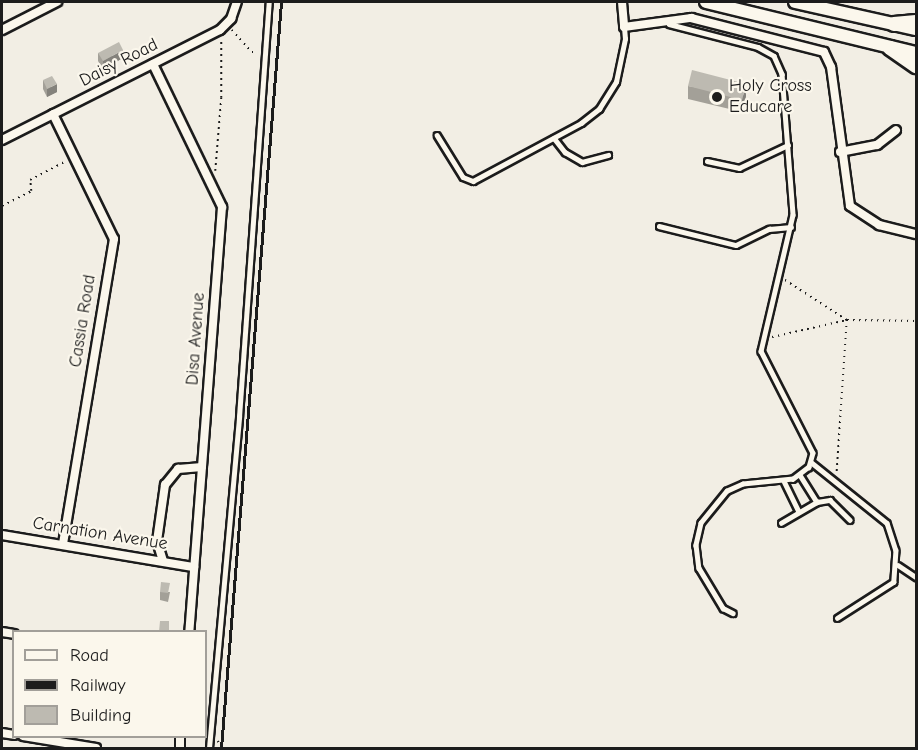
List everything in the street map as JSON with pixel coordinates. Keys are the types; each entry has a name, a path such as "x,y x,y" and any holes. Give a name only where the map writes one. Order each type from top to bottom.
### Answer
{"main road":[{"path":"706,2 916,53"},
{"path":"795,2 916,29"},
{"path":"894,24 916,22"},
{"path":"890,48 916,66"}],"street":[{"path":"2,30 57,2"},
{"path":"224,28 237,2"},
{"path":"622,2 624,27 691,18 824,52 831,67 840,152 850,206 879,225 916,234"},
{"name":"Daisy Road","path":"2,140 224,28"},
{"name":"Disa Avenue","path":"153,64 222,207 189,630"},
{"name":"Cassia Road","path":"53,114 114,240 63,545"},
{"path":"840,152 876,145 896,130"},
{"path":"163,561 157,536 168,480 184,467 202,467"},
{"name":"Carnation Avenue","path":"2,535 194,567"},
{"path":"35,738 96,748"}],"lane":[{"path":"210,748 239,417 269,2"},
{"path":"665,23 758,47 774,56 782,74 793,185 791,227 762,339 762,356 810,444 811,462 800,475 784,481 755,482 734,488 716,501 701,523 696,545 699,568 723,608 733,613"},
{"path":"437,135 468,181 496,171 554,138 599,109 609,96 621,64 624,27"},
{"path":"554,138 565,152 582,162 608,155"},
{"path":"707,161 739,168 788,145"},
{"path":"659,226 736,245 769,229 791,227"},
{"path":"811,462 887,523 897,565 891,585 838,618"},
{"path":"800,475 817,502"},
{"path":"784,481 799,512"},
{"path":"781,522 817,502 830,500 850,520"},
{"path":"897,565 916,578"}],"path":[{"path":"224,28 252,52 266,52"},
{"path":"214,187 224,28"},
{"path":"2,206 31,191 30,180 75,158"},
{"path":"779,276 847,320"},
{"path":"837,482 847,320"},
{"path":"762,339 847,320 916,321"}],"building":[{"path":"119,42 123,50 103,61 98,53"},
{"path":"692,70 746,84 742,100 688,86"},
{"path":"52,76 57,84 47,89 43,80"},
{"path":"161,582 170,583 168,593 160,592"},
{"path":"160,621 169,621 169,630 159,630"}],"railway":[{"path":"221,748 281,2"}],"place":[{"name":"Holy Cross Educare","path":"717,97"}]}
